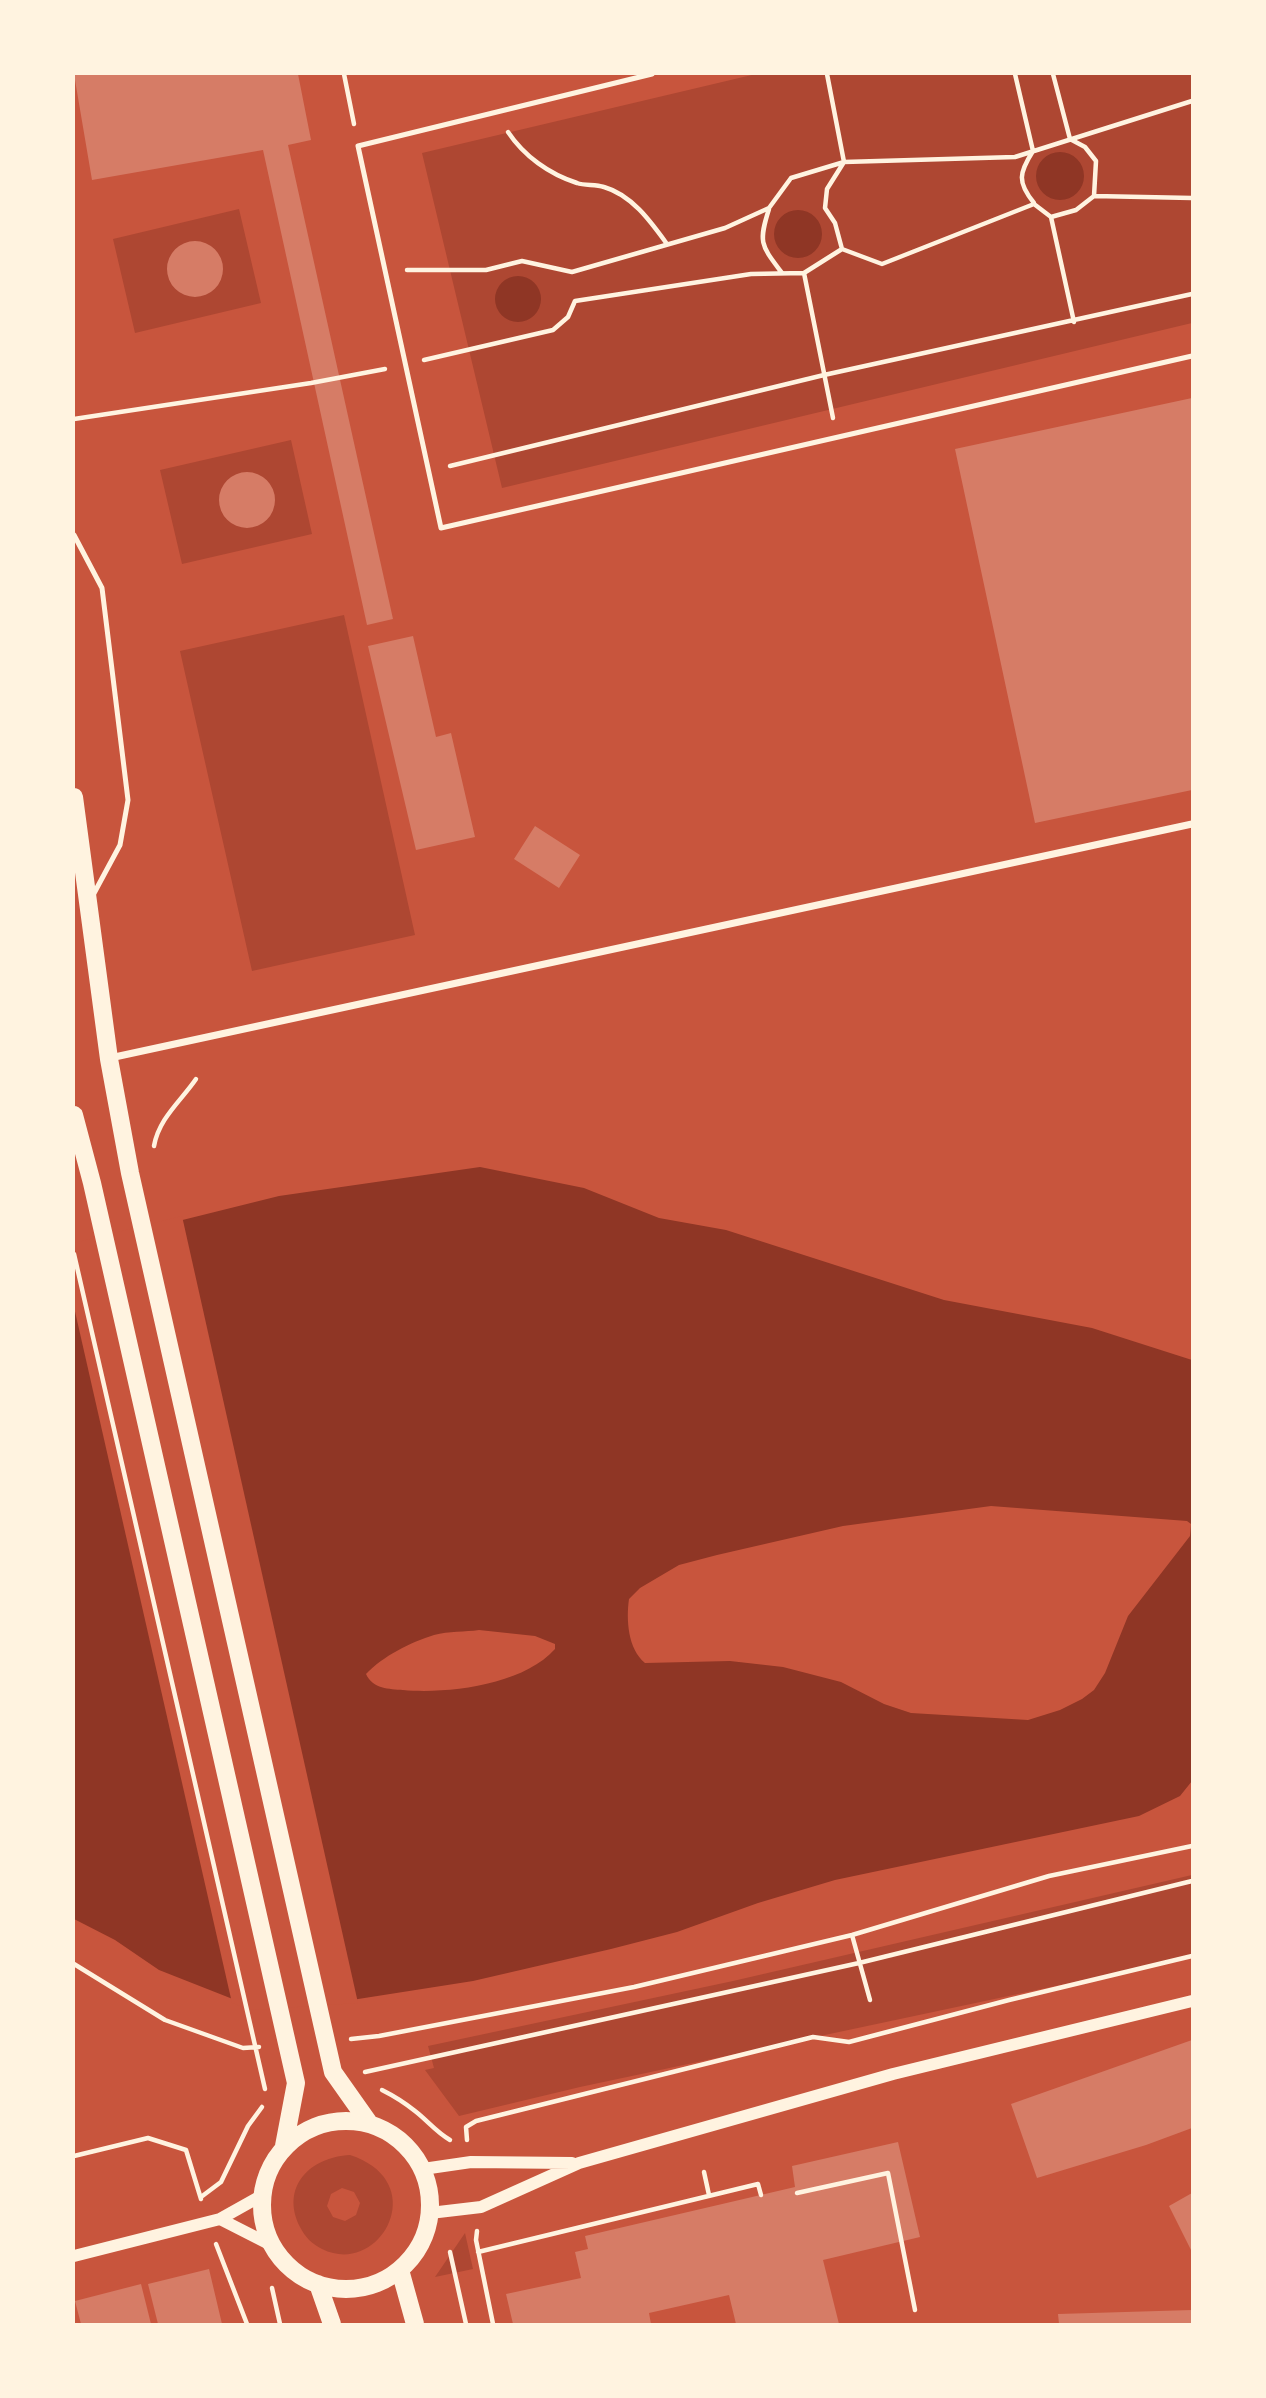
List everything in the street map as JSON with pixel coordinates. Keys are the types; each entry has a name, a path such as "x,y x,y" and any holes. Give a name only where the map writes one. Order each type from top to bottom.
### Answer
{"main road":[{"path":"74,797 109,1059 130,1173 333,2072 369,2123"},
{"path":"74,1115 93,1183 296,2083 284,2146"},
{"path":"346,2120 369,2123 391,2133 410,2148 423,2169 429,2190 430,2213 425,2235 415,2254 400,2270 382,2281 361,2288 340,2289 318,2284 299,2276 283,2262 271,2245 262,2222 261,2196 268,2169 284,2146 302,2131 323,2123 346,2120"},
{"path":"400,2270 415,2325"},
{"path":"318,2284 332,2325"}],"street":[{"path":"109,1059 1192,824"},
{"path":"430,2213 481,2207 579,2163 901,2071 1192,2001"},
{"path":"423,2169 471,2162 579,2163"},
{"path":"74,2256 220,2219 261,2196"},
{"path":"220,2219 271,2245"}],"lane":[{"path":"652,74 358,146 441,528 1192,356"},
{"path":"74,535 102,588 128,800 120,845 89,903"}],"path":[{"path":"344,74 358,146"},
{"path":"828,74 844,162 827,190 825,208 835,223 842,249"},
{"path":"1015,74 1033,151 1021,169 1023,190 1034,204 1051,216 1074,322"},
{"path":"1054,74 1070,139 1085,147 1096,161 1094,196"},
{"path":"782,273 764,249 762,231 769,208 791,178 844,162 1015,158 1192,102"},
{"path":"495,112 519,149 555,175 580,184 605,187 629,201 645,214 667,244"},
{"path":"1051,216 1076,210 1094,196 1192,198"},
{"path":"842,249 882,264 1034,204"},
{"path":"385,269 486,270 522,261 572,272 725,228 769,208"},
{"path":"74,419 311,383 406,365 553,330 568,317 576,301 751,274 804,273 842,249"},
{"path":"804,273 836,436"},
{"path":"429,471 824,375 1192,294"},
{"path":"153,1153 156,1133 196,1079"},
{"path":"74,1254 266,2093"},
{"path":"338,2040 379,2036 635,1987 852,1935 1049,1876 1192,1846"},
{"path":"362,2073 859,1963 1192,1881"},
{"path":"852,1935 870,2000"},
{"path":"471,2162 466,2127 489,2118 813,2037 849,2042 1192,1956"},
{"path":"74,1964 165,2020 243,2048 270,2046"},
{"path":"360,2064 369,2084"},
{"path":"379,2089 417,2112 435,2131 455,2143 468,2146"},
{"path":"201,2197 220,2182 242,2137 264,2101"},
{"path":"704,2172 709,2196"},
{"path":"797,2193 888,2173 915,2309"},
{"path":"478,2252 758,2184 761,2195"},
{"path":"481,2207 476,2240 493,2325"},
{"path":"450,2252 466,2325"},
{"path":"272,2288 280,2325"}],"shaded area":[{"path":"756,74 1192,74 1192,323 502,488 422,153"},
{"path":"1060,152 1077,159 1084,176 1077,193 1060,200 1043,193 1036,176 1043,159"},
{"path":"239,209 261,303 135,333 113,239"},
{"path":"798,210 815,217 822,234 815,251 798,258 781,251 774,234 781,217"},
{"path":"518,276 534,283 541,299 534,315 518,322 502,315 495,299 502,283"},
{"path":"291,440 312,534 182,564 160,470"},
{"path":"344,615 415,935 252,971 180,651"},
{"path":"480,1167 584,1188 659,1218 726,1230 944,1300 1092,1328 1192,1360 1192,1781 1180,1796 1139,1816 835,1880 758,1903 677,1932 611,1949 473,1981 339,2002 253,2007 159,1970 115,1940 74,1919 74,1247 279,1196","holes":["991,1506 1187,1521 1191,1524 1190,1536 1128,1616 1105,1673 1094,1690 1060,1710 1028,1720 911,1713 884,1704 841,1682 783,1667 730,1661 645,1663 635,1650 628,1625 629,1599 640,1588 679,1565 843,1526","479,1630 535,1636 555,1644 555,1649 541,1661 505,1679 462,1688 421,1691 387,1688 373,1683 366,1674 389,1656 425,1638"]},
{"path":"1192,1875 1192,1957 580,2087 459,2116 425,2070 434,2068 428,2046 733,1981"},
{"path":"350,2155 375,2168 389,2185 393,2204 389,2223 378,2239 363,2250 343,2254 322,2249 312,2242 302,2231 295,2213 296,2187 302,2177 322,2161","holes":["342,2188 354,2192 360,2203 356,2215 345,2221 333,2217 327,2206 331,2194"]},
{"path":"465,2233 473,2269 435,2277"}],"pier":[{"path":"182,1216 358,2003 252,2010 232,2003 74,1307 74,1243"}],"building":[{"path":"74,74 298,74 311,140 288,145 393,619 367,625 263,150 92,180"},
{"path":"195,241 206,243 215,249 221,258 221,280 215,289 206,295 195,297 184,295 175,289 169,280 167,269 169,258 175,249 184,243"},
{"path":"1192,398 1192,790 1035,823 955,449"},
{"path":"247,472 258,474 267,480 273,489 273,511 267,520 258,526 247,528 236,526 227,520 221,511 219,500 221,489 227,480 236,474"},
{"path":"413,636 436,737 451,733 475,837 416,850 368,646"},
{"path":"535,826 580,855 559,888 514,859"},
{"path":"1192,2040 1192,2128 1037,2178 1011,2104"},
{"path":"898,2142 920,2237 823,2260 839,2324 736,2324 729,2295 649,2313 651,2324 513,2324 506,2294 581,2278 575,2252 588,2249 585,2236 795,2187 792,2166"},
{"path":"1192,2193 1192,2252 1169,2206"},
{"path":"209,2269 222,2324 158,2324 148,2284"},
{"path":"141,2284 151,2324 81,2324 75,2301"},
{"path":"1192,2310 1192,2324 1059,2324 1058,2314"}]}
